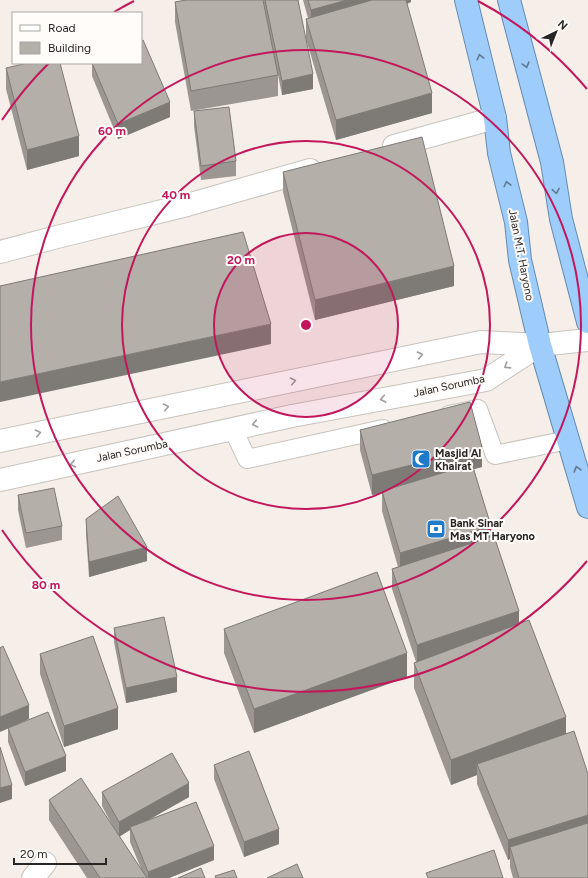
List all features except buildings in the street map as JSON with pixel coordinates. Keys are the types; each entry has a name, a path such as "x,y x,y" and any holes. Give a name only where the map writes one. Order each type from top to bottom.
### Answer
{"highway":[{"name":"Jalan M.T. Haryono","path":"466,0 494,118 499,153 516,222 520,260 540,345 588,507"},
{"path":"509,0 552,162 561,220 588,322"}],"street":[{"path":"372,152 494,118"},
{"path":"0,252 187,205 327,165"},
{"path":"0,441 481,342 540,345 588,340"},
{"name":"Jalan Sorumba","path":"0,480 300,415 486,380 540,345"}],"lane":[{"path":"432,419 478,409 495,454 568,440"},
{"path":"233,429 246,459 401,425"}],"place":[{"name":"Masjid Al Khairat","path":"421,459"},
{"name":"Bank Sinar Mas MT Haryono","path":"436,529"}]}
